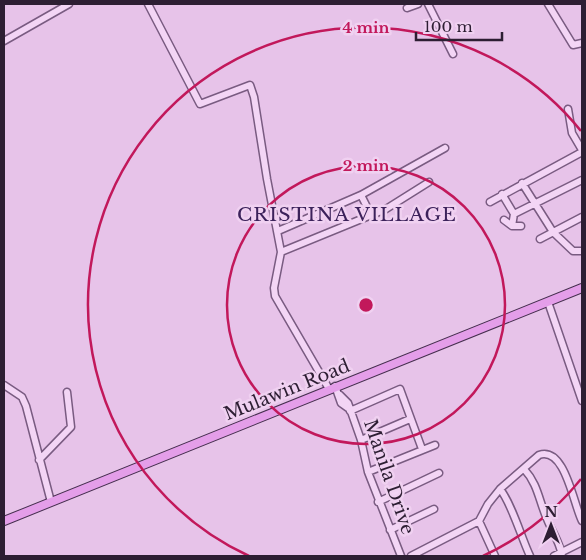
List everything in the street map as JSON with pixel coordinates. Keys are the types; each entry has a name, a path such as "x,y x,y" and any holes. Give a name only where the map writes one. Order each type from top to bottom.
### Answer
{"main road":[{"name":"Mulawin Road","path":"4,521 582,288"}],"street":[{"path":"4,41 69,4"},
{"name":"Manila Drive","path":"148,4 200,104 250,85 254,97 266,179 281,252 274,288 275,296 332,388 345,398 361,440 368,472 378,502 401,556"},
{"path":"407,8 418,4"},
{"path":"428,4 453,54"},
{"path":"548,4 573,45 582,43"},
{"path":"490,202 582,151 572,133 568,109"},
{"path":"278,231 361,195 445,148"},
{"path":"514,214 535,206 582,180"},
{"path":"281,252 386,209 429,182"},
{"path":"522,183 553,232 573,251 582,251"},
{"path":"502,194 514,214 512,226"},
{"path":"361,195 371,215"},
{"path":"540,239 582,217"},
{"path":"504,220 512,226 522,226"},
{"path":"548,302 582,401"},
{"path":"4,385 22,397 26,406 51,502"},
{"path":"349,410 400,389 422,449"},
{"path":"39,460 71,428 67,392"},
{"path":"361,440 410,418"},
{"path":"368,472 436,445"},
{"path":"411,556 479,522 488,504 500,490 539,455 545,453 553,455 559,462 582,521"},
{"path":"524,469 532,478 561,554"},
{"path":"378,502 440,473"},
{"path":"500,490 506,496 519,534 530,556"},
{"path":"390,530 434,509"},
{"path":"479,522 495,556"},
{"path":"554,556 582,542"}],"district":[{"name":"CRISTINA VILLAGE","path":"347,214"}]}
